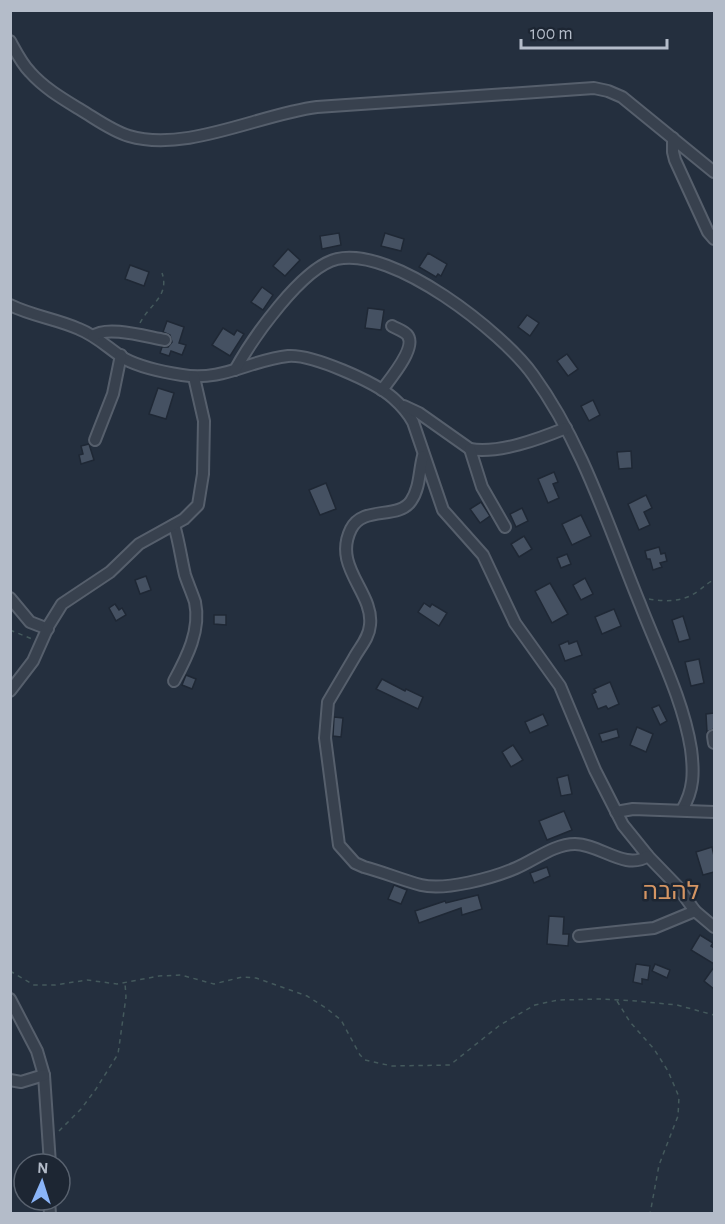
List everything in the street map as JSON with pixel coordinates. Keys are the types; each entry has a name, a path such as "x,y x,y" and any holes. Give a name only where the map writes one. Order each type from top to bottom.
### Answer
{"street":[{"path":"10,41 29,72 52,92 112,129 141,139 157,140 196,135 317,107 594,88 622,97 714,172"},
{"path":"673,138 675,160 708,232 714,239"},
{"path":"235,370 269,318 309,275 320,266 338,259 364,260 385,266 434,289 491,331 514,352 532,374 576,446 671,682 691,748 693,787 682,810"},
{"path":"10,305 80,328 135,363 194,377 208,377 275,358 298,356 319,361 382,390 401,405 419,413 470,449 494,449 542,437 566,428"},
{"path":"382,390 405,357 410,342 405,332 392,326"},
{"path":"93,336 112,331 165,340"},
{"path":"95,440 113,394 121,355"},
{"path":"10,691 33,661 62,604 110,572 139,544 174,525 194,511 198,505 205,454 204,421 194,377"},
{"path":"401,405 413,422 443,510 483,555 515,623 560,686 595,770 623,825 648,856 670,877 695,911 714,927"},
{"path":"470,449 483,488 505,527"},
{"path":"424,453 415,494 407,506 367,516 352,526 349,534 348,565 356,585 364,596 370,629 328,702 326,711 325,738 339,845 355,863 423,885 474,881 500,875 562,845 594,846 626,861 641,861 648,856"},
{"path":"174,525 188,586 195,601 196,613 193,641 174,681"},
{"path":"10,598 30,622 48,629"},
{"path":"616,812 633,809 714,812"},
{"path":"579,936 654,928 695,911"},
{"path":"10,999 37,1051 44,1075 49,1152"},
{"path":"10,1080 21,1082 44,1075"}],"path":[{"path":"136,335 140,321 158,301 163,291 165,280 162,273"},
{"path":"637,597 662,602 685,598 714,580"},
{"path":"10,630 42,642"},
{"path":"10,971 34,985 55,985 87,980 117,984 159,976 181,975 214,984 242,977 256,978 308,996 341,1020 365,1060 393,1066 450,1065 500,1024 535,1005 558,1000 617,1000 677,1005 714,1015"},
{"path":"48,1144 67,1121 81,1109 118,1053 126,997 125,982"},
{"path":"617,1000 630,1022 654,1049 668,1071 679,1097 678,1116 659,1165 650,1214"}],"building":[{"path":"339,233 341,245 322,249 320,236"},
{"path":"385,233 404,239 401,251 381,246"},
{"path":"288,249 300,260 285,276 273,266"},
{"path":"428,253 447,264 441,276 438,274 436,277 419,267"},
{"path":"130,265 149,272 144,286 125,279"},
{"path":"262,287 273,295 263,310 251,302"},
{"path":"368,308 384,310 381,330 365,328"},
{"path":"527,315 539,323 530,336 518,327"},
{"path":"167,321 184,327 179,343 186,345 182,355 171,351 169,356 160,353 162,347 168,347 172,342 170,335 163,332"},
{"path":"223,328 234,335 237,330 244,334 230,356 212,345"},
{"path":"567,354 578,369 568,376 557,361"},
{"path":"158,388 174,393 166,419 149,414"},
{"path":"593,400 600,415 589,421 581,406"},
{"path":"89,444 94,460 81,464 79,455 83,454 81,446"},
{"path":"631,451 632,468 619,469 617,452"},
{"path":"554,472 558,482 553,484 559,498 548,503 538,479"},
{"path":"326,483 336,509 320,515 309,490"},
{"path":"646,495 652,508 644,512 650,525 639,530 628,504"},
{"path":"481,502 490,516 480,523 470,509"},
{"path":"522,508 528,521 516,527 510,514"},
{"path":"581,515 591,536 572,545 562,524"},
{"path":"524,536 532,549 519,557 511,544"},
{"path":"659,547 661,554 665,553 667,561 660,563 662,567 653,570 645,551"},
{"path":"567,554 571,564 561,568 557,558"},
{"path":"146,576 151,590 140,594 135,580"},
{"path":"585,578 593,594 581,600 573,585"},
{"path":"550,583 568,614 552,623 535,591"},
{"path":"424,603 430,607 432,604 447,613 439,626 418,612"},
{"path":"115,604 119,610 122,608 126,615 116,621 109,608"},
{"path":"614,609 621,626 602,634 595,617"},
{"path":"214,615 226,615 226,625 214,624"},
{"path":"683,616 690,639 679,642 672,620"},
{"path":"568,641 569,644 577,641 582,655 565,661 559,645"},
{"path":"699,659 704,683 691,686 685,662"},
{"path":"186,675 196,679 192,689 182,685"},
{"path":"382,679 423,697 418,709 376,689"},
{"path":"610,682 619,704 608,709 606,706 598,709 592,694 596,692 594,689"},
{"path":"659,705 667,721 660,725 652,708"},
{"path":"714,713 714,729 707,732 706,714"},
{"path":"543,714 548,725 530,733 525,722"},
{"path":"334,717 343,718 341,737 333,736"},
{"path":"637,727 653,734 646,752 630,745"},
{"path":"617,729 619,737 602,742 599,734"},
{"path":"513,745 523,760 511,767 502,752"},
{"path":"568,775 572,794 561,796 557,778"},
{"path":"564,811 572,830 547,840 539,821"},
{"path":"712,847 714,872 703,875 696,852"},
{"path":"547,867 550,876 534,883 530,873"},
{"path":"394,885 407,890 401,904 388,899"},
{"path":"478,895 482,909 462,915 461,908 419,923 415,911 445,901 446,903"},
{"path":"549,916 564,917 563,934 569,934 568,946 547,944"},
{"path":"700,935 713,943 711,946 714,948 714,964 691,950"},
{"path":"636,964 650,966 648,980 642,979 642,984 633,982"},
{"path":"655,964 670,970 667,978 652,971"},
{"path":"714,967 714,989 704,981"}],"district":[{"name":"להבה","path":"671,891"}]}
